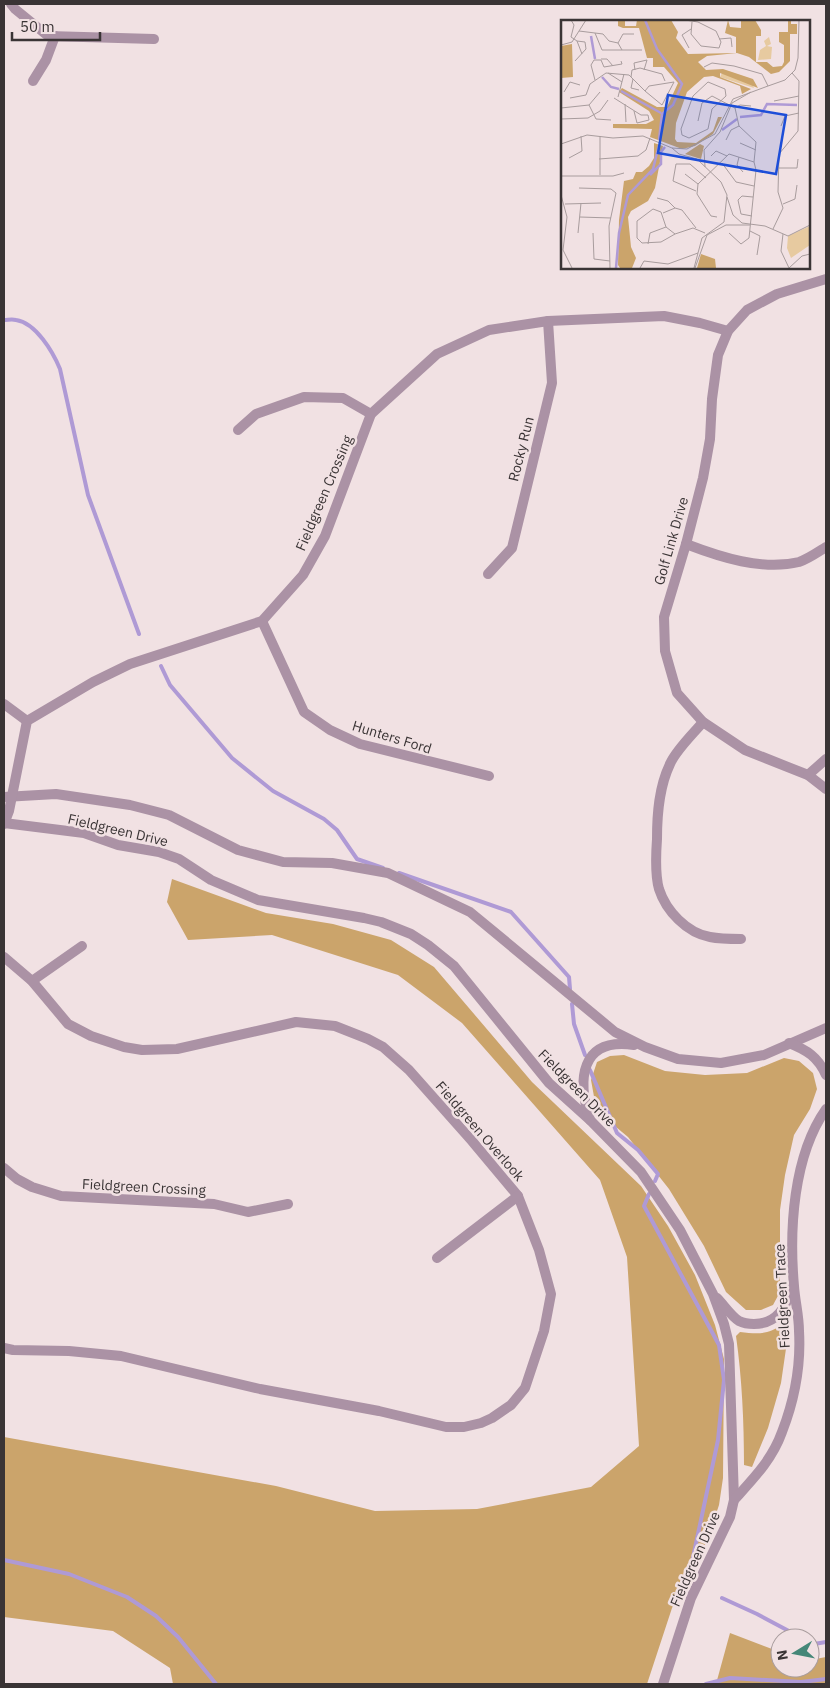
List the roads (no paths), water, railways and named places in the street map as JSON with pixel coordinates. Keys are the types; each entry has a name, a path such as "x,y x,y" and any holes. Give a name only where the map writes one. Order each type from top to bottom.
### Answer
{"street":[{"path":"11,4 14,9 48,36 154,39"},
{"path":"33,81 46,60 54,36"},
{"name":"Golf Link Drive","path":"826,279 778,294 747,310 728,331 718,355 712,398 710,439 703,478 664,617 664,652 677,693 703,722 745,750 808,775 826,789"},
{"name":"Fieldgreen Crossing","path":"27,721 93,682 130,664 262,621 304,575 325,536 371,414 437,354 488,330 548,321 664,316 728,331"},
{"name":"Rocky Run","path":"488,574 512,548 552,382 548,321"},
{"path":"238,430 256,414 304,397 343,398 371,414"},
{"path":"686,544 722,558 771,565 800,562 826,547"},
{"name":"Hunters Ford","path":"262,621 304,712 330,730 360,744 489,776"},
{"path":"4,704 27,721 8,797 9,811 4,823"},
{"path":"703,722 671,762 662,785 657,820 656,858 659,888 671,910 682,923 700,935 711,938 740,939"},
{"path":"808,775 826,760"},
{"name":"Fieldgreen Drive","path":"8,797 56,794 130,805 169,815 247,853 283,862 332,864 388,873 470,912 615,1032 645,1047 678,1059 721,1063 764,1055 826,1028"},
{"name":"Fieldgreen Drive","path":"4,823 84,833 118,845 159,852 178,859 211,880 258,900 364,918 381,922 411,934 428,944 454,966 538,1070 641,1172 680,1230 713,1294 729,1344 734,1500 730,1517 691,1598 663,1684"},
{"path":"32,981 82,946"},
{"name":"Fieldgreen Overlook","path":"4,957 32,981 68,1024 91,1036 124,1047 142,1050 177,1049 296,1022 335,1026 368,1038 383,1047 409,1070 518,1196 539,1250 551,1294 544,1331 525,1388 511,1405 481,1423 464,1427 446,1427 260,1389 121,1356 70,1351 13,1350 4,1348"},
{"path":"590,1120 584,1095 583,1073 589,1060 603,1048 620,1043 645,1047"},
{"path":"789,1044 804,1049 815,1057 822,1065 826,1075"},
{"name":"Fieldgreen Trace","path":"734,1500 764,1467 782,1433 796,1383 799,1341 794,1284 793,1219 799,1171 818,1121 826,1109"},
{"name":"Fieldgreen Crossing","path":"4,1168 17,1179 32,1187 61,1196 214,1204 248,1212 288,1204"},
{"path":"437,1258 518,1196"},
{"path":"713,1294 738,1321 762,1324 775,1319 787,1304 794,1284"}],"waterway":[{"path":"4,320 23,322 37,332 60,369 88,495 139,634"},
{"path":"161,666 170,685 232,758 273,791 324,819 337,830 357,859 383,868"},
{"path":"399,873 511,912 569,977 570,989"},
{"path":"572,1004 574,1024 585,1055"},
{"path":"590,1070 617,1133 638,1150 658,1174 655,1181"},
{"path":"649,1194 644,1206 719,1345 724,1380 718,1440 692,1562"},
{"path":"4,1560 69,1574 127,1597 156,1616 178,1637 216,1684"},
{"path":"722,1598 783,1628"},
{"path":"820,1643 826,1642"},
{"path":"706,1684 730,1678 801,1682 826,1679"}]}
